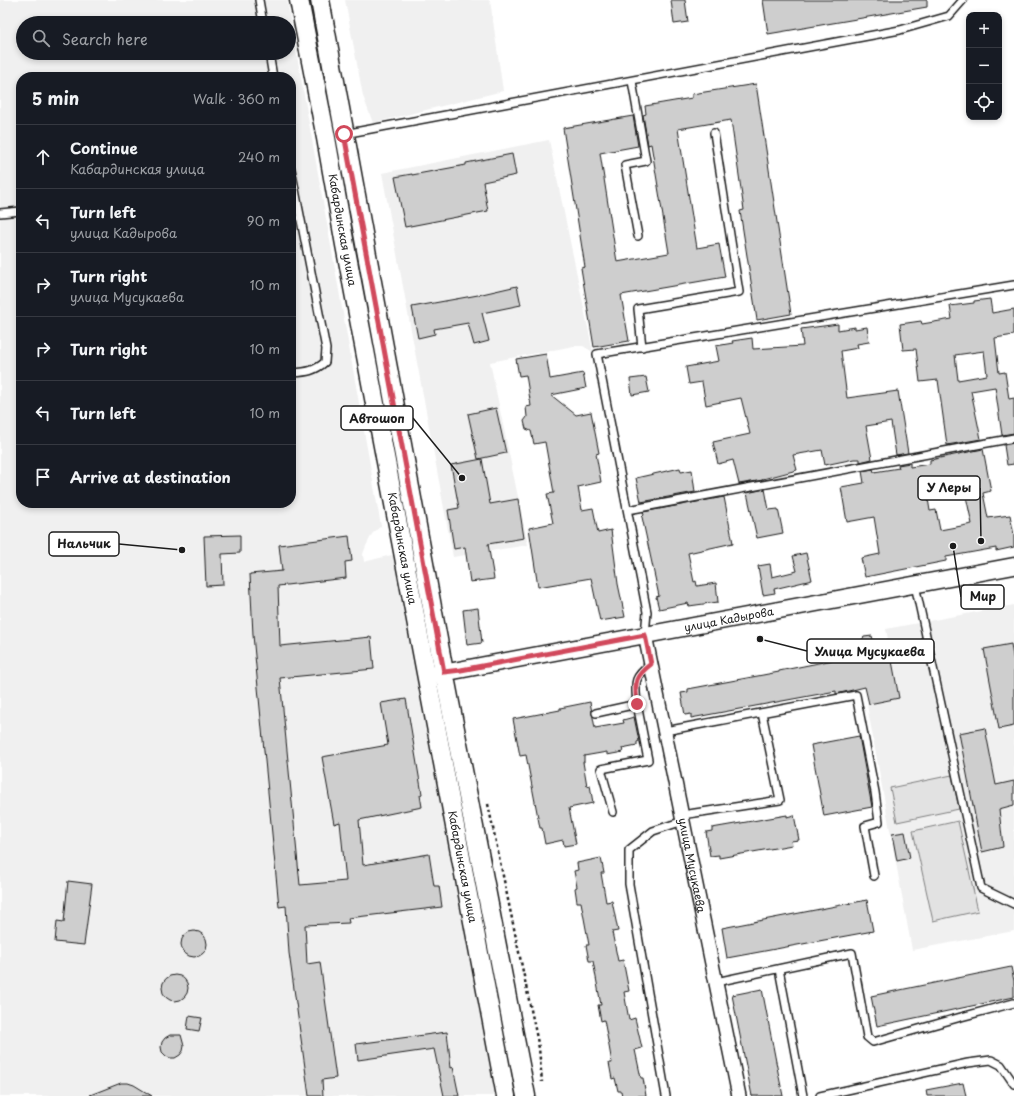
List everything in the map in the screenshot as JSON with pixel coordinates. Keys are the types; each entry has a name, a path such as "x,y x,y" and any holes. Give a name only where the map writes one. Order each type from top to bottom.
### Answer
{"main road":[{"name":"Кабардинская улица","path":"299,0 335,136"},
{"name":"Кабардинская улица","path":"320,0 335,136 435,674 506,1096"},
{"name":"Кабардинская улица","path":"435,674 526,1096"}],"street":[{"name":"улица Кадырова","path":"435,674 1014,566"},
{"name":"улица Мусукаева","path":"645,635 739,1096"}],"lane":[{"path":"259,0 262,16"},
{"path":"335,136 900,30 949,16 963,0"},
{"path":"270,60 272,72"},
{"path":"632,81 646,161 625,165 638,236"},
{"path":"642,347 638,309 739,292 714,133"},
{"path":"296,195 326,349 325,362 318,368 310,372 296,373"},
{"path":"0,212 16,211"},
{"path":"645,635 647,612 597,354 1014,285"},
{"path":"628,510 1014,438"},
{"path":"915,585 981,888 1014,904"},
{"path":"613,812 601,769 648,760 637,704 635,684 641,672 651,664"},
{"path":"665,731 856,695 875,792 879,822 865,826 874,876"},
{"path":"596,713 637,704"},
{"path":"666,1096 629,884 629,850 653,831 683,818 780,800 762,713"},
{"path":"716,982 852,954 867,1036 873,1042 1014,1003"},
{"path":"779,969 803,1096"},
{"path":"820,1096 968,1063 991,1060 1001,1065 1014,1084"}],"path":[{"path":"488,802 539,1048 542,1089"}],"shaded area":[{"path":"0,0 287,0 290,16 16,16 16,60 296,60 296,50 381,526 372,534 366,546 363,554 364,562 403,552 506,1096 0,1096"},
{"path":"345,0 490,0 503,91 373,123 363,96"},
{"path":"549,140 593,352 583,346 574,346 490,362 528,545 453,557 382,173"},
{"path":"1014,605 1014,931 912,950 867,705 899,698 886,629"},
{"path":"952,775 959,809 897,822 890,788"},
{"path":"958,821 978,911 933,921 913,831"}],"building":[{"path":"671,0 685,0 688,22 674,24"},
{"path":"763,0 927,0 927,7 768,34"},
{"path":"756,84 791,314 757,320 740,211 744,210 731,120 678,129 697,248 719,244 725,277 621,295 629,341 594,347 581,268 585,267 563,128 633,116 638,146 600,153 617,262 669,253 651,144 648,145 643,115 646,114 645,106 692,98 692,94"},
{"path":"512,154 516,175 483,182 488,211 405,227 395,177 466,165 466,163"},
{"path":"517,286 521,305 482,313 489,341 474,345 468,323 434,329 435,334 418,338 412,307"},
{"path":"990,299 992,313 1014,309 1014,335 995,338 999,373 1005,372 1009,399 1014,398 1014,433 1002,435 995,387 971,391 981,439 947,445 938,380 920,382 916,349 903,350 900,324 921,321 922,324 952,319 950,306 974,303 974,301","holes":["984,351 987,375 958,380 955,355"]},
{"path":"838,324 838,330 855,327 855,329 867,327 869,342 857,344 858,348 841,351 847,398 898,391 908,453 896,455 891,422 866,426 872,459 860,462 860,459 854,459 825,465 822,450 793,455 797,470 763,480 739,484 733,460 718,464 713,442 750,434 741,398 706,405 702,382 689,384 686,367 719,361 716,346 733,343 732,341 752,338 753,349 803,346 801,329"},
{"path":"546,354 550,379 583,373 586,388 551,395 576,415 591,412 599,453 596,454 601,482 578,487 582,510 593,508 598,533 611,530 618,584 625,617 600,621 591,578 538,587 529,528 553,523 547,494 554,493 545,442 534,444 531,431 526,429 524,421 527,417 526,407 531,406 526,375 519,376 516,359"},
{"path":"646,377 649,392 632,395 630,379"},
{"path":"496,408 506,453 478,459 468,414"},
{"path":"1014,443 1014,464 1007,465 1004,445"},
{"path":"983,449 991,491 983,493 988,518 1010,515 1014,535 1014,547 996,551 996,548 946,557 946,561 865,577 861,558 880,554 874,517 847,522 841,487 864,483 862,471 873,469 874,472 899,468 898,465 910,463 910,467 930,464 930,460","holes":["959,480 960,488 964,487 972,524 940,530 936,510 930,511 926,486"]},
{"path":"482,459 490,504 518,499 524,538 488,544 494,579 470,582 465,547 454,549 448,510 459,508 451,465"},
{"path":"680,468 681,472 692,470 695,492 641,502 636,478"},
{"path":"765,489 769,510 778,509 783,533 757,538 747,493"},
{"path":"724,497 733,543 688,553 694,582 696,581 697,586 716,583 718,602 689,606 688,603 659,609 656,597 659,596 642,517 644,515 643,512"},
{"path":"240,535 240,553 222,554 223,585 206,586 204,536"},
{"path":"349,536 352,561 345,562 346,578 278,586 280,646 371,637 374,669 280,678 300,885 346,881 340,822 334,824 322,757 388,745 381,703 406,699 422,794 420,795 422,807 359,820 363,865 429,854 434,886 439,886 442,907 348,918 349,923 305,925 307,964 320,962 336,1078 322,1080 323,1096 309,1096 289,953 286,906 279,907 253,635 250,574 282,571 279,545"},
{"path":"806,553 812,580 774,589 775,593 763,595 758,566 770,564 772,577 797,571 793,556"},
{"path":"478,608 482,643 467,645 463,610"},
{"path":"872,636 874,643 888,640 899,698 869,704 865,687 836,694 836,691 691,718 691,714 685,715 681,693 688,692 688,689 843,658 841,648 858,645 864,637"},
{"path":"1011,644 1014,663 1014,726 999,729 984,649"},
{"path":"590,702 595,728 624,723 623,720 634,717 639,741 637,742 637,745 622,748 623,752 607,755 607,752 584,756 583,762 587,786 590,785 593,803 569,808 576,844 564,846 563,840 545,844 542,828 540,828 526,755 520,756 513,719 560,710 560,708"},
{"path":"985,728 996,785 1014,781 1014,805 999,809 1003,847 982,852 959,733"},
{"path":"859,736 872,807 824,816 811,745"},
{"path":"787,815 787,817 794,815 799,840 791,841 792,845 719,858 719,855 710,856 706,832 712,831 712,828"},
{"path":"905,832 910,858 897,861 892,834"},
{"path":"601,858 604,873 601,873 606,902 612,901 618,931 612,932 618,961 623,960 629,991 624,992 629,1020 635,1018 642,1048 635,1050 641,1078 643,1078 646,1096 622,1096 621,1091 618,1091 615,1078 612,1079 609,1063 612,1063 604,1020 601,1021 598,1005 601,1005 593,961 589,961 586,945 589,945 581,902 577,902 575,888 577,887 574,871 578,870 577,863"},
{"path":"68,881 92,884 84,945 55,942 57,921 64,922"},
{"path":"867,900 873,931 727,958 722,928"},
{"path":"194,931 203,935 207,944 203,953 194,957 185,953 181,944 185,935"},
{"path":"1011,967 1014,981 1014,997 877,1026 871,996"},
{"path":"175,975 184,979 188,988 184,997 175,1001 166,997 162,988 166,979"},
{"path":"762,989 783,1096 752,1096 732,995"},
{"path":"189,1016 202,1018 199,1031 187,1029"},
{"path":"447,1032 451,1068 453,1067 459,1096 444,1096 434,1049 358,1060 356,1044"},
{"path":"170,1035 181,1035 184,1046 180,1055 175,1058 170,1058 162,1052 162,1042"},
{"path":"121,1083 134,1085 152,1096 90,1095"},
{"path":"963,1083 966,1096 927,1096 926,1090"}],"place":[{"name":"Автошоп","path":"462,478"},
{"name":"У Леры","path":"981,541"},
{"name":"Мир","path":"953,546"},
{"name":"Нальчик","path":"182,550"},
{"name":"Улица Мусукаева","path":"760,639"}],"route":[{"path":"344,134 444,672 645,635 651,664 641,672 635,684 637,704"}]}
